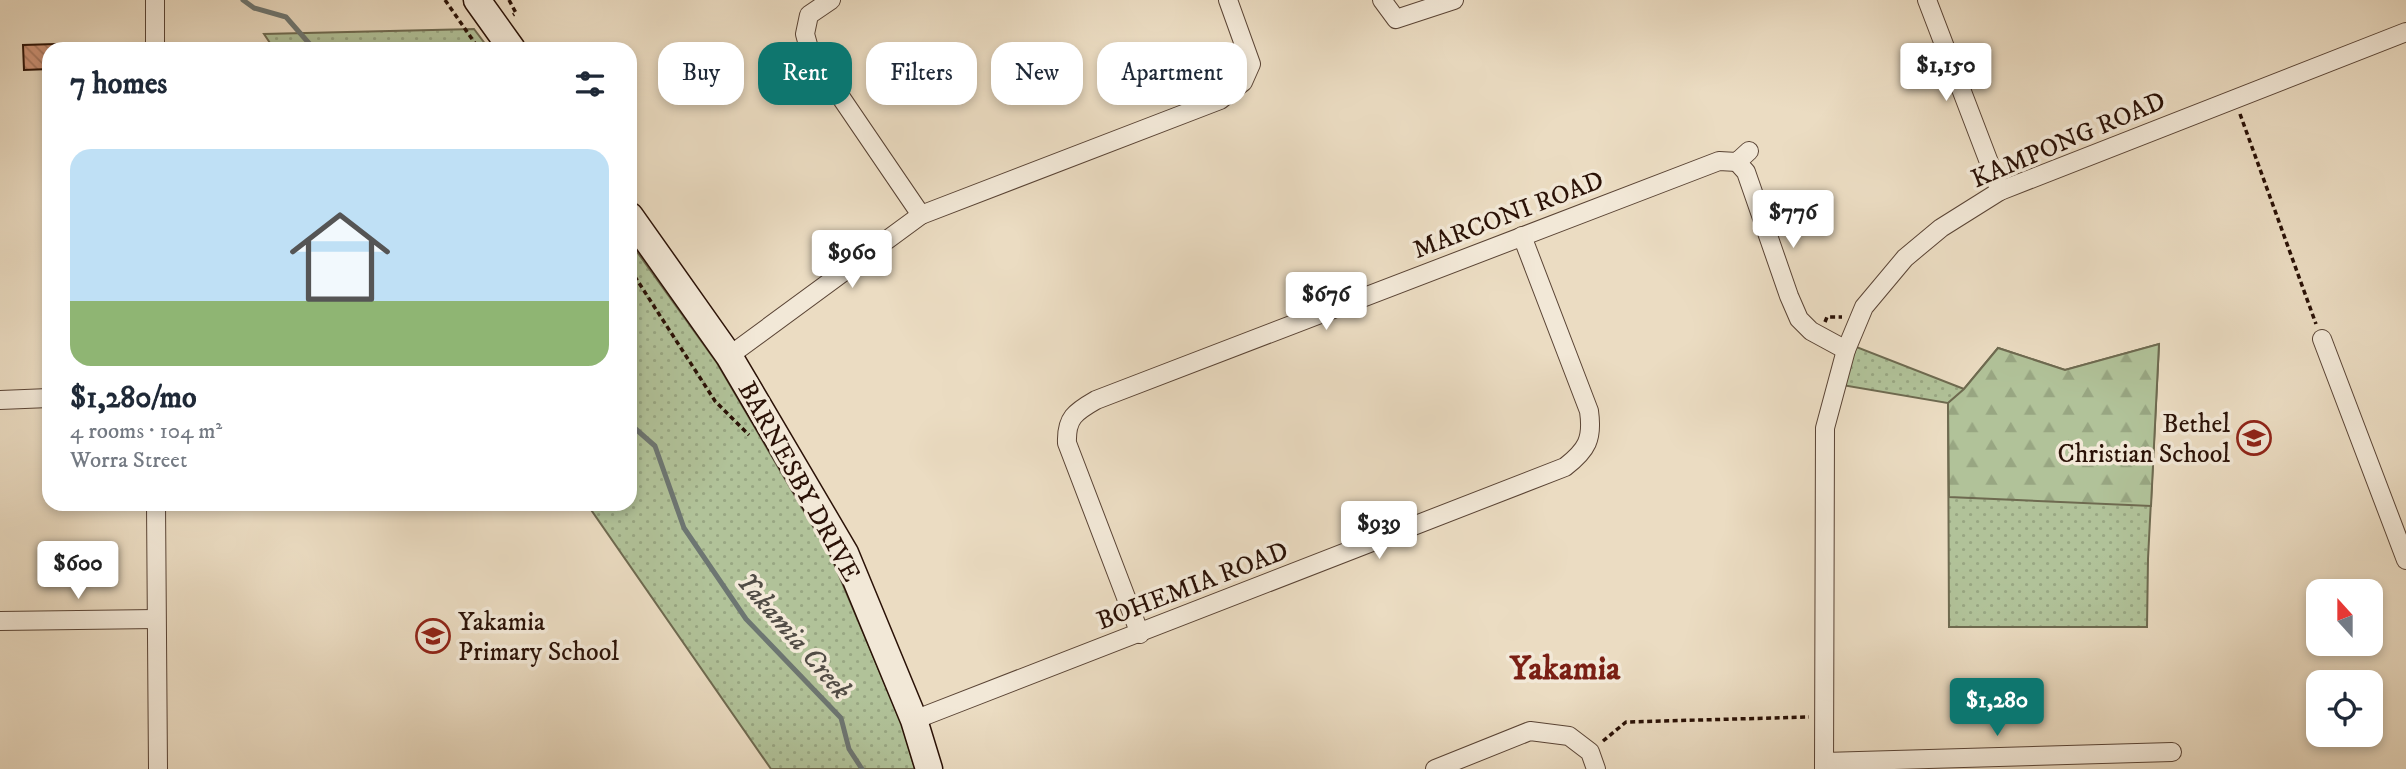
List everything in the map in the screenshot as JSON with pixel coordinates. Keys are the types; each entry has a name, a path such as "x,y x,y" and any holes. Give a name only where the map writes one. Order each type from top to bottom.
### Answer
{"street":[{"path":"155,0 155,42"},
{"path":"477,0 507,42"},
{"path":"831,0 809,15 805,34 810,52 921,215"},
{"path":"729,356 921,215 1220,100 1243,82 1251,64 1228,0"},
{"path":"1382,0 1396,19 1454,0"},
{"path":"1927,0 2000,191"},
{"name":"KAMPONG ROAD","path":"1824,765 1825,428 1846,350 1864,307 1905,258 1941,228 2000,191 2406,32"},
{"name":"MARCONI ROAD","path":"1140,634 1067,443 1066,427 1077,411 1096,400 1719,161 1743,157 1788,296 1799,319 1819,336"},
{"name":"BARNESBY DRIVE","path":"637,226 729,356 845,553 914,719 929,769"},
{"name":"BOHEMIA ROAD","path":"914,719 1140,634 1565,467 1580,455 1592,433 1590,411 1522,236"},
{"path":"1819,336 1846,350"},
{"path":"2322,339 2406,560"},
{"path":"0,400 42,398"},
{"path":"156,511 158,769"},
{"path":"0,621 156,619"},
{"path":"1435,769 1530,731 1569,736 1593,761"},
{"path":"1824,765 2172,752"}],"path":[{"path":"445,0 474,42"},
{"path":"2228,117 2240,112 2322,339"},
{"path":"637,280 715,401 755,440"},
{"path":"1819,336 1827,317 1841,318 1851,311"},
{"path":"1593,761 1626,722 1819,717"}],"green space":[{"path":"474,29 484,42 269,42 264,34"},
{"path":"637,252 717,363 832,559 902,724 915,769 771,769 592,511 637,511"},
{"path":"2159,344 2147,627 1949,627 1948,403 1842,385 1854,346 1964,389 1998,348 2065,370"},
{"path":"2159,344 2151,506 1949,497 1948,403 1964,389 1998,348 2065,370"}],"building":[{"path":"42,44 42,69 24,70 23,45"}],"waterway":[{"name":"Yakamia Creek","path":"243,0 254,8 286,17 308,42"},
{"name":"Yakamia Creek","path":"637,430 655,446 684,528 746,619 841,718 849,749 862,769"}],"place":[{"name":"Bethel Christian School","path":"2254,438"},
{"name":"Yakamia Primary School","path":"433,636"}],"district":[{"name":"Yakamia","path":"1565,667"}]}
